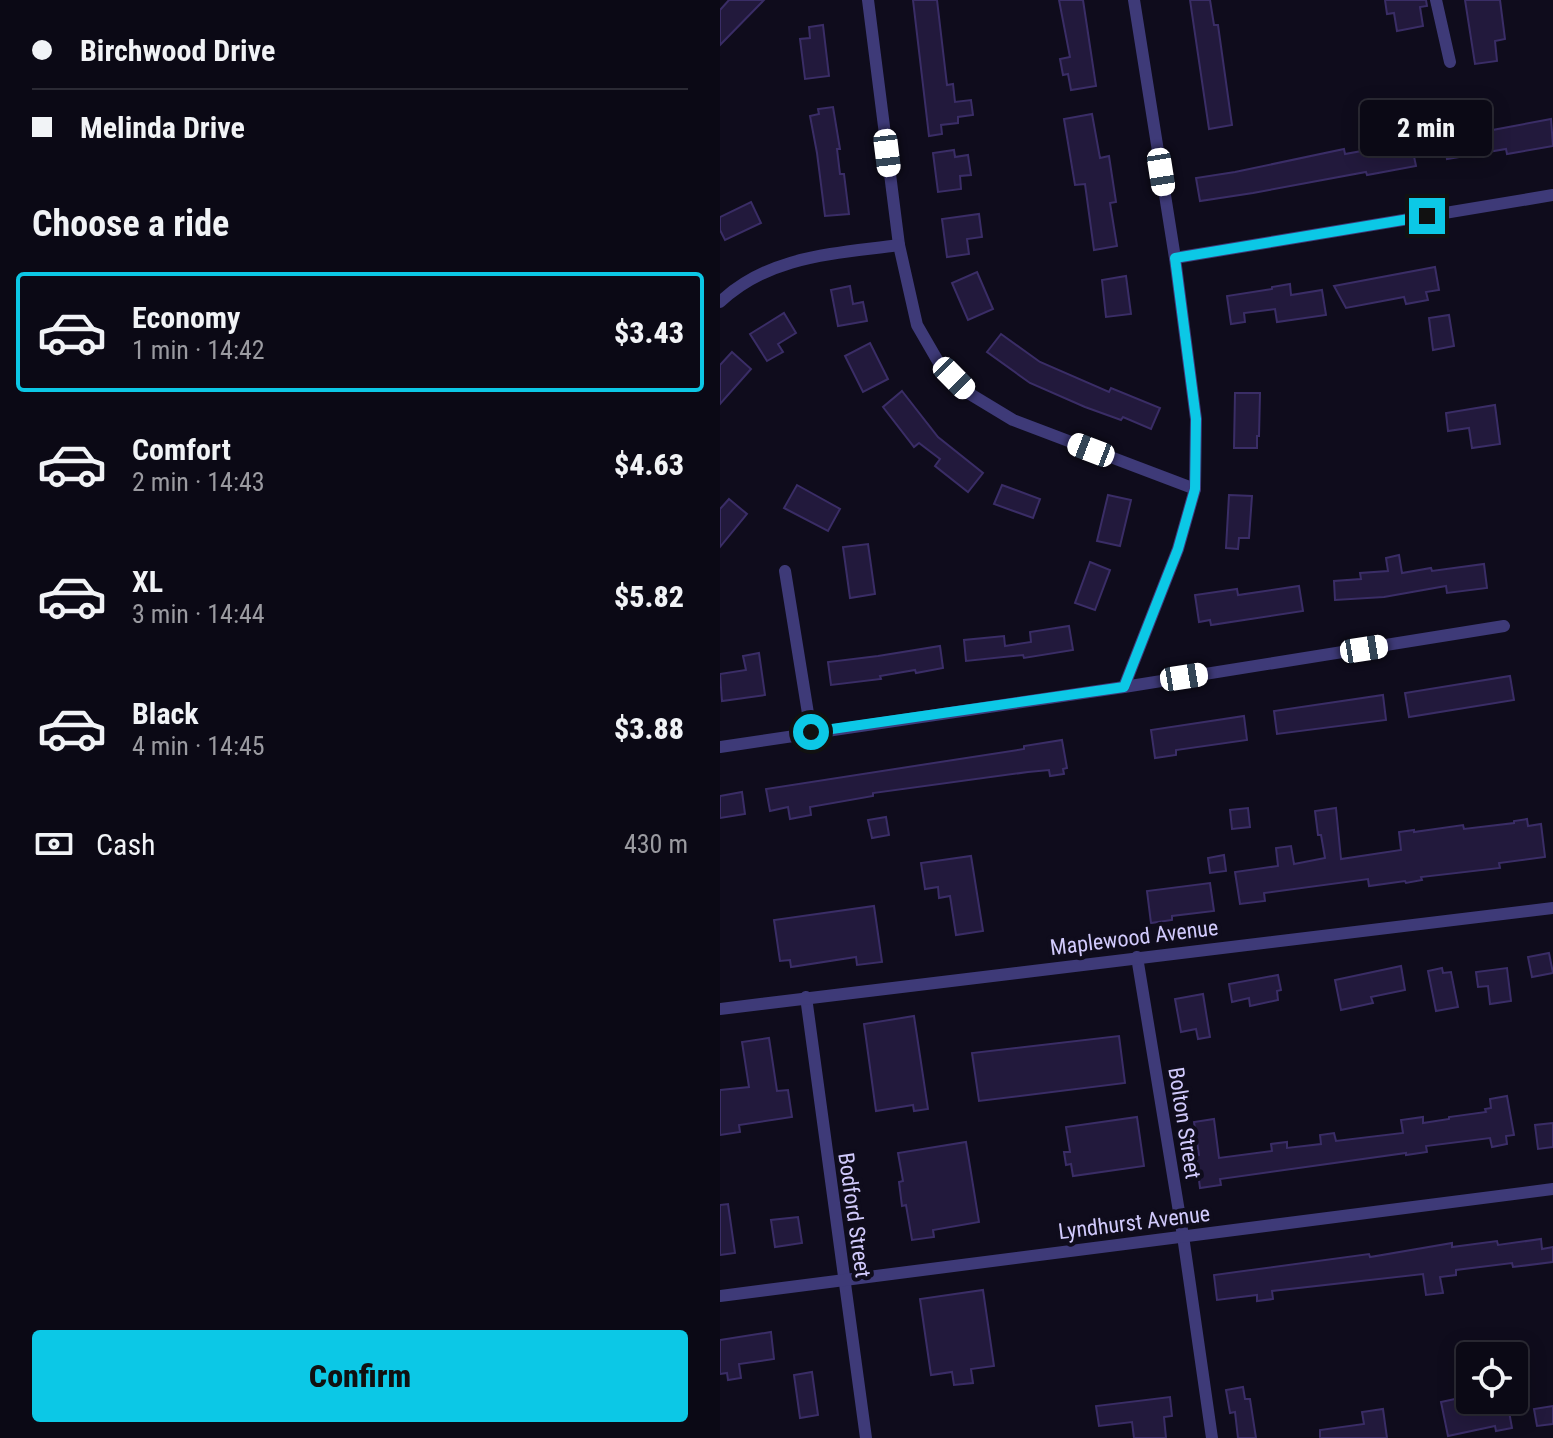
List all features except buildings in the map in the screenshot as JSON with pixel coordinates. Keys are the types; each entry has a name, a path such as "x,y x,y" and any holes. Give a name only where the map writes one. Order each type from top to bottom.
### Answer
{"street":[{"path":"868,0 899,245 917,325 939,363 970,394 1013,420 1195,489"},
{"path":"1124,687 1178,549 1195,489 1196,419 1175,258 1134,0"},
{"path":"1436,0 1450,62"},
{"path":"1175,258 1553,195"},
{"path":"720,302 745,281 785,264 899,245"},
{"path":"785,571 811,732"},
{"path":"720,747 1504,626"},
{"name":"Maplewood Avenue","path":"720,1009 1553,908"},
{"name":"Bolton Street","path":"1137,957 1183,1236 1212,1438"},
{"name":"Bodford Street","path":"806,997 866,1438"},
{"name":"Lyndhurst Avenue","path":"720,1296 1553,1189"}],"route":[{"path":"811,732 1124,687 1178,549 1195,489 1196,419 1175,258 1427,216"}]}
